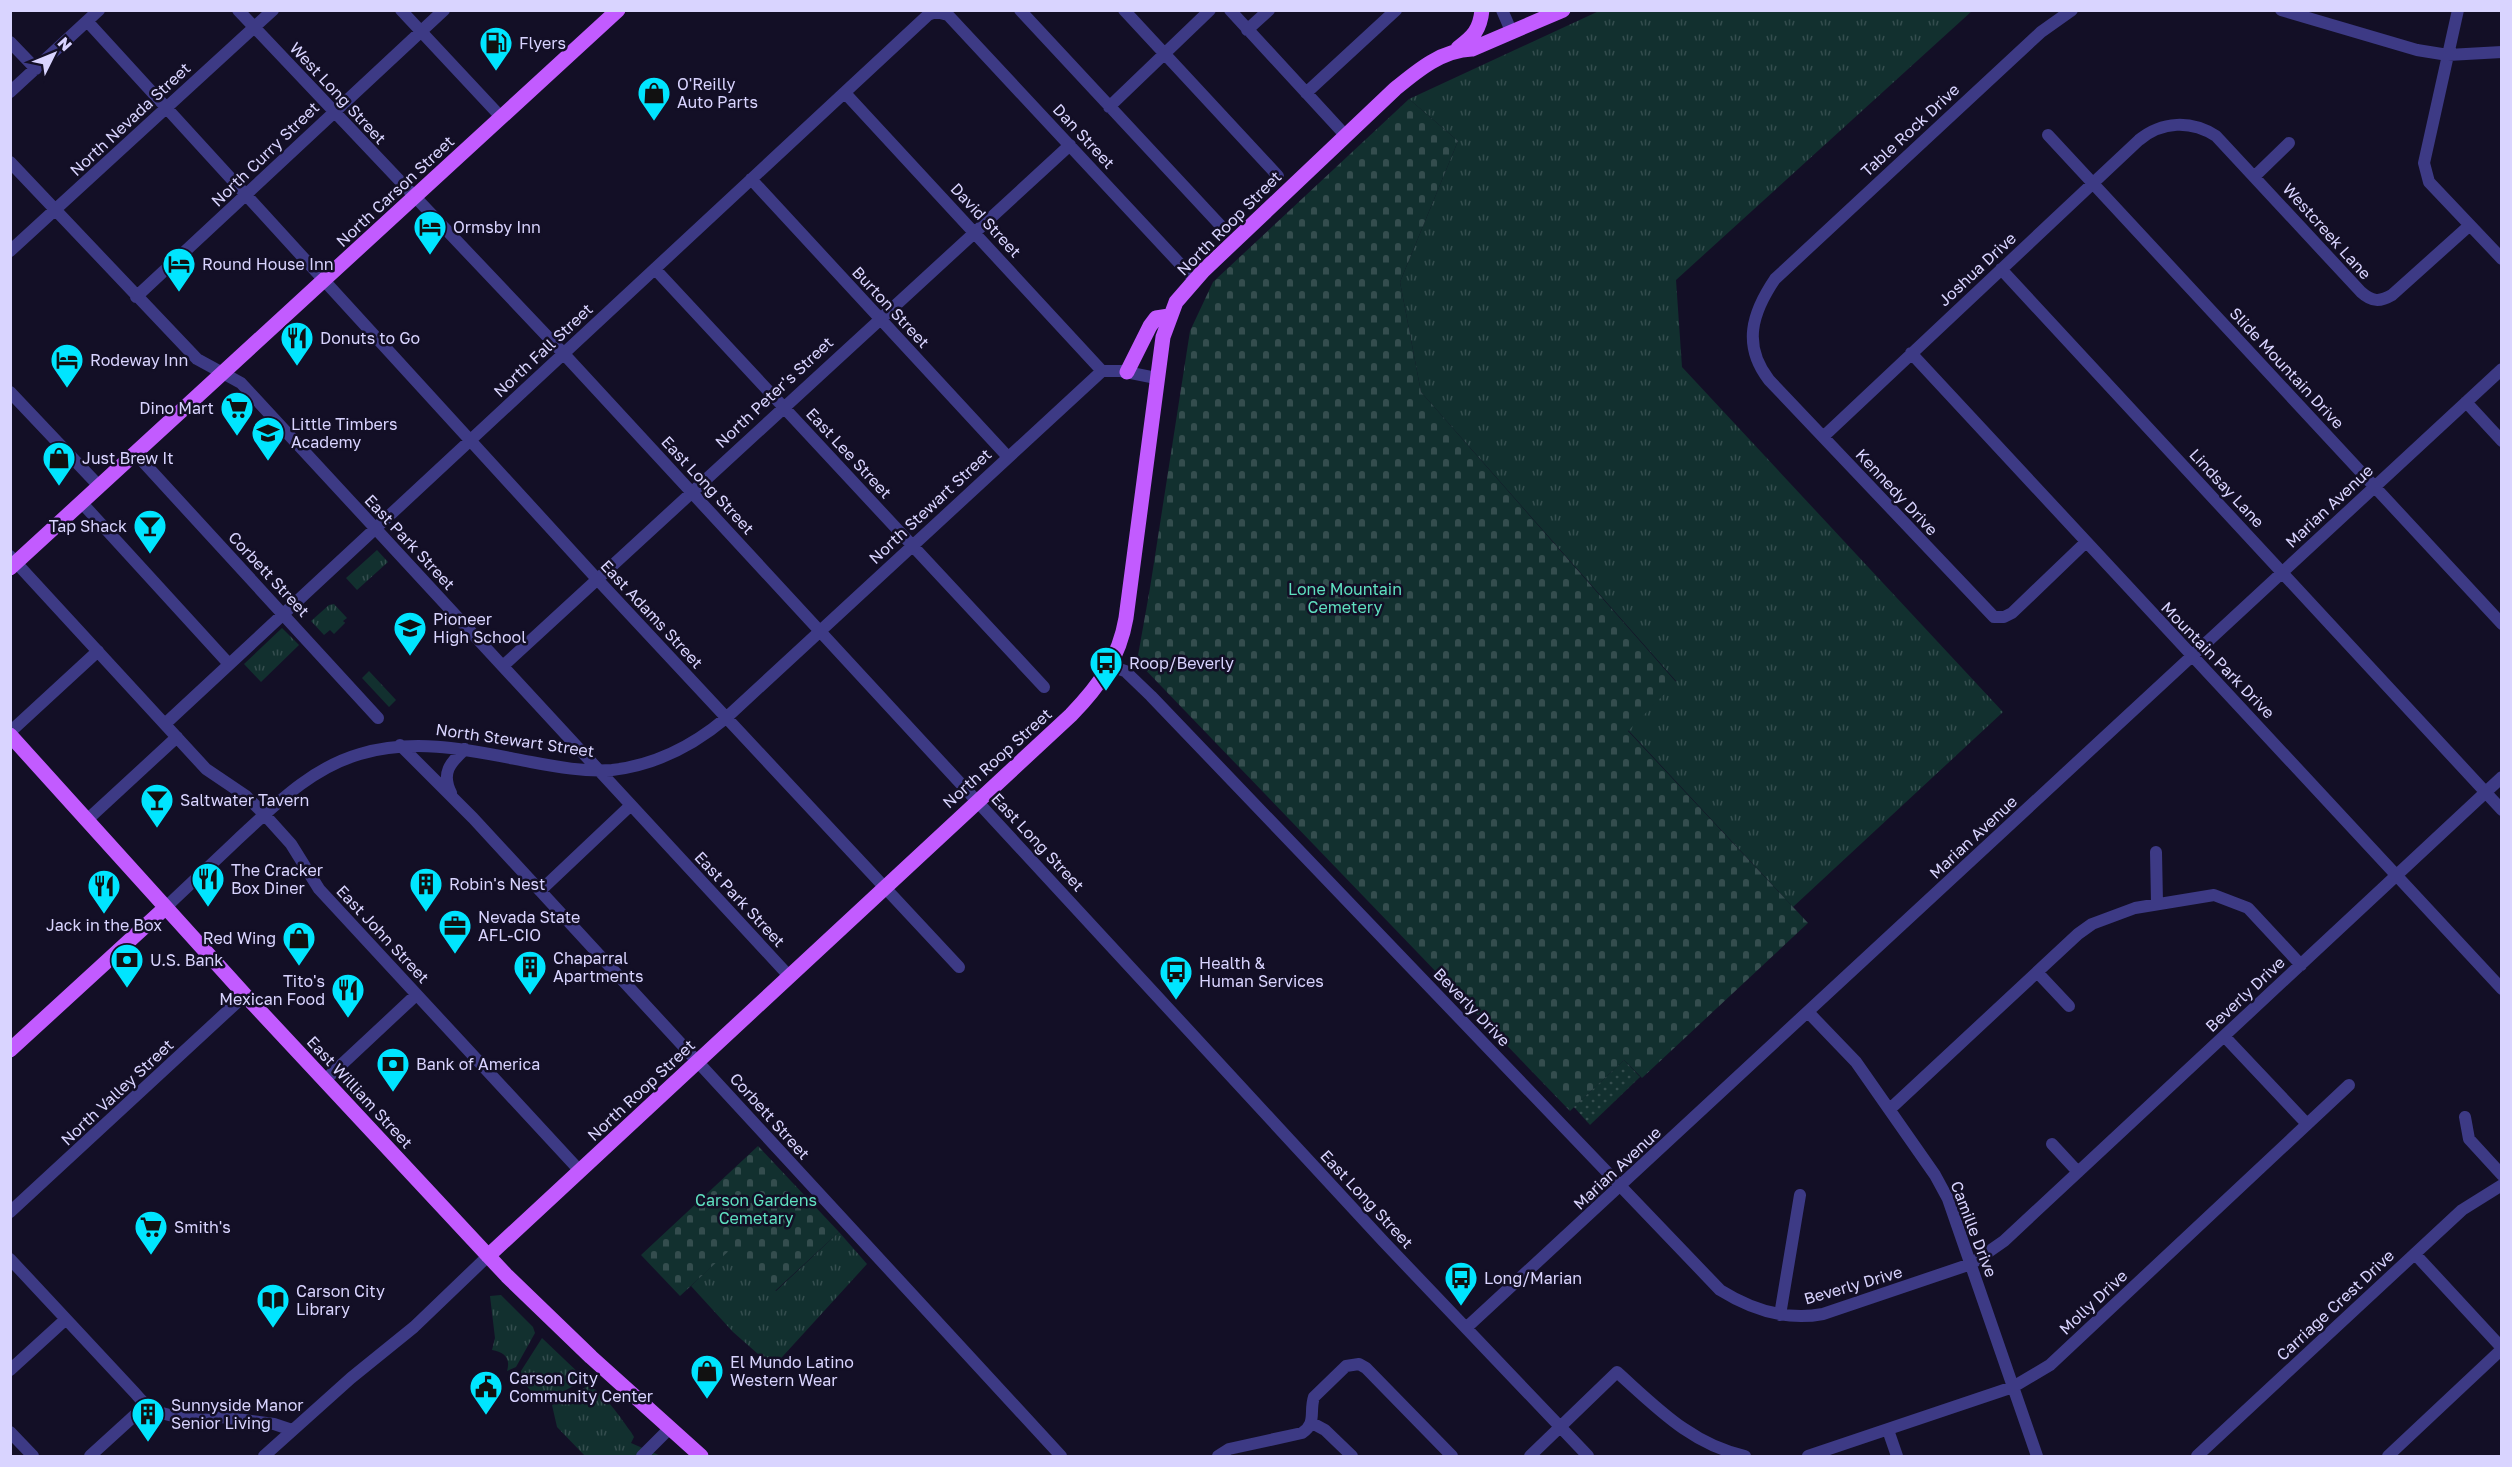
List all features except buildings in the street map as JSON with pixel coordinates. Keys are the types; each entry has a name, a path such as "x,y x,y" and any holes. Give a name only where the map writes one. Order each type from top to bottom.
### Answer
{"main road":[{"path":"1456,50 1474,36 1481,25 1482,10"},
{"name":"North Roop Street","path":"488,1256 1071,715 1100,684 1111,666 1124,633 1156,378 1163,337 1176,302 1234,240 1421,68 1456,50 1472,49 1563,10"},
{"name":"North Carson Street","path":"12,562 99,486 414,198 613,12"},
{"path":"1127,372 1156,318 1169,316"},
{"name":"East William Street","path":"10,733 165,908 488,1256 591,1357 701,1456"},
{"name":"North Stewart Street","path":"10,1050 165,908"}],"street":[{"path":"10,92 99,10"},
{"name":"West Long Street","path":"238,10 414,198"},
{"name":"North Nevada Street","path":"10,251 273,10"},
{"path":"401,10 501,117"},
{"name":"North Curry Street","path":"136,297 444,10"},
{"path":"1020,10 1221,226"},
{"path":"1124,10 1278,176"},
{"path":"1108,107 1210,10"},
{"path":"1230,10 1346,136"},
{"path":"1247,30 1269,10"},
{"path":"1306,93 1396,10"},
{"path":"1502,10 1512,33"},
{"name":"Table Rock Drive","path":"1775,279 2041,32 2072,10"},
{"path":"2281,10 2300,13 2399,46 2448,55 2502,52"},
{"path":"2458,10 2424,163 2429,182 2502,259"},
{"name":"North Fall Street","path":"165,724 928,15 936,12 948,15"},
{"name":"Dan Street","path":"948,15 1195,280"},
{"name":"East Adams Street","path":"87,21 248,194 597,579 959,967"},
{"path":"10,42 36,69"},
{"name":"David Street","path":"845,93 1102,371"},
{"name":"Westcreek Lane","path":"2156,129 2184,124 2209,132 2225,143 2361,292 2373,300 2382,300 2392,295 2470,225"},
{"name":"Joshua Drive","path":"1823,437 2139,141 2156,129"},
{"name":"Slide Mountain Drive","path":"2048,135 2502,624"},
{"path":"2255,176 2289,143"},
{"name":"North Peter's Street","path":"503,666 879,318 1070,145"},
{"name":"East Park Street","path":"10,162 197,359 241,382 789,976"},
{"name":"Burton Street","path":"751,179 1008,457"},
{"name":"East Long Street","path":"414,198 691,491 1466,1328 1588,1456"},
{"name":"East Lee Street","path":"655,268 1044,687"},
{"name":"Lindsay Lane","path":"2001,269 2502,810"},
{"name":"Kennedy Drive","path":"1775,279 1760,304 1753,331 1756,357 1769,380 1994,617 2004,617 2012,613 2086,542"},
{"name":"Mountain Park Drive","path":"1911,354 2502,989"},
{"name":"Marian Avenue","path":"1466,1328 1620,1188 2502,369"},
{"path":"1102,371 1127,372 1156,378"},
{"name":"North Stewart Street","path":"165,908 298,785 337,762 360,754 400,745 433,745 545,765 598,770 623,768 666,755 697,740 726,718 1102,371"},
{"path":"13,401 99,486"},
{"path":"2466,402 2502,441"},
{"name":"Corbett Street","path":"135,453 378,717"},
{"path":"81,502 229,664"},
{"name":"East John Street","path":"12,562 98,651 206,769 246,796 264,814 291,844 319,889 580,1171"},
{"path":"10,733 98,651"},
{"name":"Beverly Drive","path":"1111,666 1125,671 1151,696 1720,1290 1757,1310 1780,1315 1806,1317 1823,1314 1971,1264 2004,1241 2502,777"},
{"path":"87,820 177,737"},
{"name":"Corbett Street","path":"400,745 455,799 1060,1456"},
{"name":"Corbett Street","path":"455,799 447,784 446,773 450,763 465,749"},
{"path":"540,891 631,805"},
{"path":"2156,852 2157,903"},
{"path":"1890,1109 2092,924 2114,914 2157,903 2214,895 2248,908 2301,964"},
{"path":"2037,972 2069,1006"},
{"name":"North Valley Street","path":"10,1212 245,995"},
{"path":"325,1080 417,995"},
{"name":"Camille Drive","path":"1808,1012 1856,1062 1935,1175 1948,1199 2037,1456"},
{"path":"2224,1036 2307,1124"},
{"name":"Molly Drive","path":"1808,1456 2013,1388 2050,1365 2349,1085"},
{"path":"2465,1117 2469,1138 2502,1175"},
{"path":"2052,1144 2079,1172"},
{"name":"Carriage Crest Drive","path":"2197,1456 2462,1210 2502,1185"},
{"path":"1780,1315 1800,1195"},
{"path":"2388,1456 2502,1348 2415,1254"},
{"name":"North Roop Street","path":"264,1456 367,1364 393,1346 488,1256"},
{"path":"10,1259 154,1411 214,1420 221,1417 273,1424 292,1430"},
{"path":"10,1370 66,1319"},
{"path":"1218,1456 1229,1449 1302,1433 1312,1423 1312,1404 1317,1394 1346,1366 1359,1364 1366,1368 1452,1456"},
{"path":"1530,1456 1617,1372 1684,1430 1708,1445 1745,1456"},
{"path":"90,1456 146,1405"},
{"path":"1312,1423 1325,1430 1352,1456"},
{"path":"642,1456 669,1429"},
{"path":"1888,1430 1897,1456"},
{"path":"10,1432 33,1456"}],"green space":[{"path":"1599,11 1972,11 1676,280 1682,367 2003,712 1793,907 1628,730 1676,681 1421,392 1400,282 1458,141 1409,99"},
{"name":"Lone Mountain Cemetery","path":"1409,99 1458,141 1400,282 1421,392 1676,682 1628,731 1808,923 1642,1078 1624,1060 1570,1111 1137,661 1190,331 1213,282"},
{"path":"377,550 388,562 357,590 346,578"},
{"path":"334,604 347,618 334,634 330,630 324,635 311,621 329,605"},
{"path":"282,628 299,645 261,682 244,664"},
{"path":"369,671 396,700 389,707 362,678"},
{"path":"1624,1060 1640,1077 1590,1125 1574,1107"},
{"name":"Carson Gardens Cemetary","path":"758,1146 839,1232 775,1291 733,1247 680,1296 641,1255"},
{"path":"839,1232 867,1264 773,1367 733,1332 691,1286 733,1246 776,1291"},
{"path":"501,1295 533,1327 535,1333 516,1367 507,1371 506,1356 492,1350 495,1338 490,1296"},
{"path":"542,1338 585,1379 549,1400 539,1397 530,1390 521,1371"},
{"path":"588,1386 599,1393 617,1413 634,1437 631,1443 661,1456 585,1456 557,1427 552,1405"}],"place":[{"name":"Flyers","path":"496,72"},
{"name":"O'Reilly Auto Parts","path":"654,122"},
{"name":"Ormsby Inn","path":"430,256"},
{"name":"Round House Inn","path":"179,293"},
{"name":"Donuts to Go","path":"297,367"},
{"name":"Rodeway Inn","path":"67,389"},
{"name":"Dino Mart","path":"237,437"},
{"name":"Little Timbers Academy","path":"268,462"},
{"name":"Just Brew It","path":"59,487"},
{"name":"Tap Shack","path":"150,555"},
{"name":"Pioneer High School","path":"410,657"},
{"name":"Roop/Beverly","path":"1106,692"},
{"name":"Saltwater Tavern","path":"157,829"},
{"name":"The Cracker Box Diner","path":"208,908"},
{"name":"Robin's Nest","path":"426,913"},
{"name":"Jack in the Box","path":"104,915"},
{"name":"Nevada State AFL-CIO","path":"455,955"},
{"name":"Red Wing","path":"299,967"},
{"name":"U.S. Bank","path":"127,989"},
{"name":"Chaparral Apartments","path":"530,996"},
{"name":"Health & Human Services","path":"1176,1001"},
{"name":"Tito's Mexican Food","path":"348,1019"},
{"name":"Bank of America","path":"393,1093"},
{"name":"Smith's","path":"151,1256"},
{"name":"Long/Marian","path":"1461,1307"},
{"name":"Carson City Library","path":"273,1329"},
{"name":"El Mundo Latino Western Wear","path":"707,1400"},
{"name":"Carson City Community Center","path":"486,1416"},
{"name":"Sunnyside Manor Senior Living","path":"148,1443"}]}
